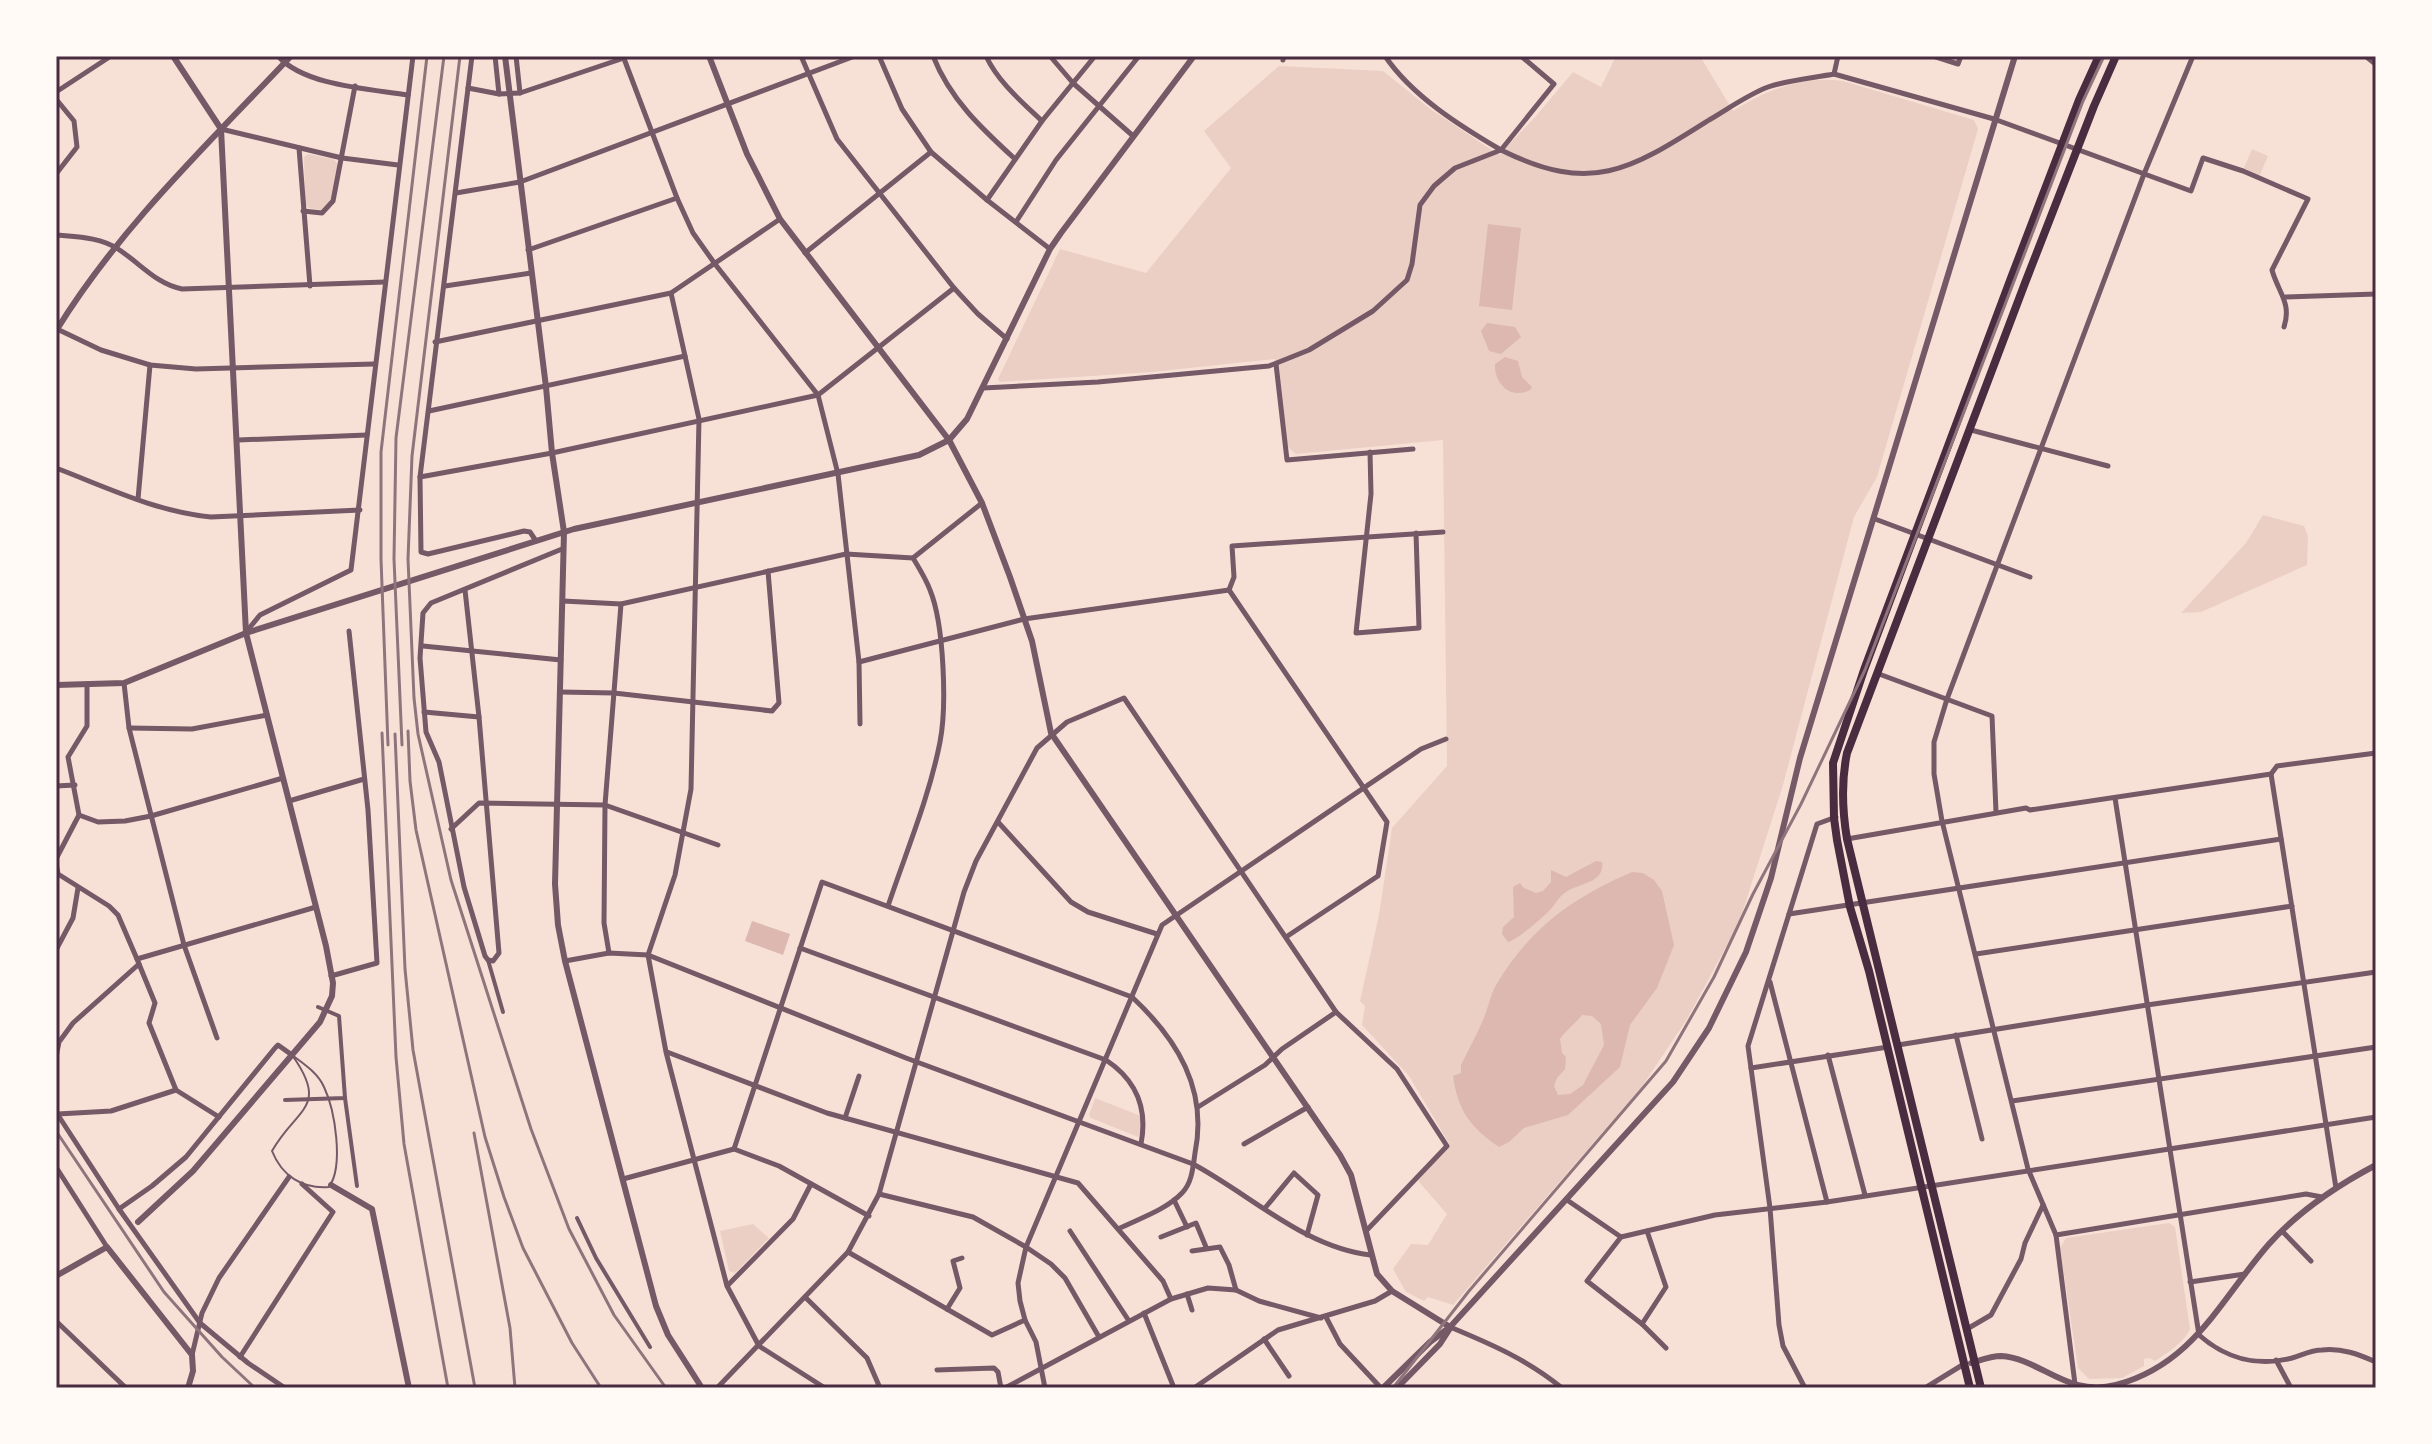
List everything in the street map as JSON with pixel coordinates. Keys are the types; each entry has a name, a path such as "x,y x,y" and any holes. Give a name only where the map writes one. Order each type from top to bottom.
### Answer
{"highway":[{"path":"1981,1388 1967,1329 1885,1047 1869,971 1850,907 1832,774 1836,750 1915,532 2062,144 2099,56"},
{"path":"1970,1388 1896,1046 1847,839 1838,816 1847,753 2077,150 2116,56"}],"street":[{"path":"56,92 111,56"},
{"path":"138,1222 193,1171 320,1022 332,996 318,907 246,633 221,129 173,56"},
{"path":"278,56 305,76 408,95"},
{"path":"291,56 116,247 87,281 57,330 101,350 150,365 196,369 374,364"},
{"path":"246,633 260,615 351,570 413,56"},
{"path":"472,56 420,477 421,552 428,554 524,531 530,532 537,542"},
{"path":"495,56 499,94"},
{"path":"505,56 564,532 555,884 558,925 656,1306 668,1335 702,1388"},
{"path":"516,56 520,93"},
{"path":"709,56 747,154 780,219 949,440 982,503 1032,641 1051,733 1308,1107 1351,1175 1377,1274 1392,1291 1450,1327 1496,1346 1539,1369 1562,1388"},
{"path":"801,56 837,139 954,288 991,327 1007,339"},
{"path":"456,193 520,182 855,56"},
{"path":"879,56 902,109 931,152 1050,249"},
{"path":"933,56 951,94 978,126 1015,159"},
{"path":"986,56 1010,90 1042,121"},
{"path":"1050,56 1073,83 1132,135"},
{"path":"987,200 1042,121 1095,56"},
{"path":"1016,222 1056,160 1139,56"},
{"path":"1385,56 1428,101 1501,150 1547,170 1577,174 1616,169 1648,159 1768,87 1834,74 1994,119 2191,191 2203,158 2243,171 2308,199 2272,270 2285,297 2284,327"},
{"path":"983,388 1098,382 1276,364 1332,337 1373,311 1407,280 1420,205 1428,193 1455,168 1501,150 1554,84 1521,56"},
{"path":"1834,74 1838,56"},
{"path":"1933,56 1958,64 1961,56"},
{"path":"937,1370 994,1368 1003,1388 1171,1299 1208,1288 1236,1290 1259,1301 1323,1317 1340,1344 1382,1388 1450,1327 1673,1082 1709,1028 1746,952 1771,878 1804,745 2015,56"},
{"path":"2075,1385 2056,1235 2028,1169 1942,821 1934,774 1934,742 1947,699 2144,174 2193,56"},
{"path":"2366,56 2376,64"},
{"path":"468,88 499,94 520,93 623,57 693,233 818,395 838,474 859,662 860,724"},
{"path":"56,685 124,683 246,633 564,532 932,451 963,426 1050,249 1192,57"},
{"path":"303,211 322,213 329,208 338,188 355,86"},
{"path":"56,99 74,121 77,147 56,174"},
{"path":"221,129 342,158 398,165"},
{"path":"299,148 310,286"},
{"path":"805,253 931,152"},
{"path":"528,250 677,198"},
{"path":"435,342 671,293 780,219"},
{"path":"56,235 89,238 116,247 161,282 175,288 385,282"},
{"path":"445,286 531,273"},
{"path":"420,477 552,453 818,395 954,288"},
{"path":"671,293 699,419 691,789 671,887 648,955 666,1052 727,1286 759,1346 825,1388"},
{"path":"2285,297 2376,294"},
{"path":"429,411 685,356"},
{"path":"1276,364 1287,460 1413,449"},
{"path":"138,499 150,365"},
{"path":"1971,430 2108,466"},
{"path":"238,440 367,435"},
{"path":"1370,452 1371,494 1356,633 1419,628 1416,533"},
{"path":"56,468 191,515 360,510"},
{"path":"563,601 621,604 846,554 913,558 982,503"},
{"path":"1875,519 2030,577"},
{"path":"1229,590 1234,577 1232,546 1443,532"},
{"path":"503,1012 464,887 439,762 426,732 420,658 423,613 431,603 562,549"},
{"path":"888,906 936,764 941,738 938,619 930,590 913,558"},
{"path":"560,692 693,700 772,711 779,703 768,571"},
{"path":"465,590 499,953 493,961 488,960"},
{"path":"859,662 1024,619 1229,590"},
{"path":"1229,590 1387,822 1378,876 1286,937"},
{"path":"609,953 604,923 605,805 621,604"},
{"path":"331,976 377,963 368,810 349,631"},
{"path":"423,646 561,660"},
{"path":"1879,674 1992,716 1996,812"},
{"path":"124,683 129,728 184,945 217,1038"},
{"path":"87,684 87,726 68,757 79,815 56,861 58,874 118,915 155,1003 149,1023 176,1090 219,1117"},
{"path":"717,1388 848,1252 869,1216 879,1194 953,929 976,861 1037,748 1067,722 1124,698 1336,1012 1397,1069 1447,1146 1365,1232"},
{"path":"424,712 479,717"},
{"path":"129,728 192,729 267,715"},
{"path":"1045,1388 1036,1342 1025,1320 1018,1283 1026,1247 1162,925 1421,749 1446,739"},
{"path":"1847,839 1996,812 2030,810 2271,774 2277,766 2376,753"},
{"path":"2271,774 2336,1188"},
{"path":"79,815 110,823 151,816 283,778"},
{"path":"289,801 364,779"},
{"path":"56,786 75,785"},
{"path":"2115,798 2199,1335 2212,1346 2243,1360 2276,1360 2323,1349 2361,1354 2374,1360"},
{"path":"451,829 479,803 605,805 718,845"},
{"path":"1805,1388 1783,1346 1779,1325 1770,1208 1748,1046 1817,824 1838,816"},
{"path":"998,822 1071,902 1088,912 1157,934"},
{"path":"1789,914 2281,839"},
{"path":"734,1149 822,882 1132,997 1163,1028 1192,1082 1198,1107 1198,1138 1189,1183 1174,1200 1118,1229"},
{"path":"56,950 73,918 78,888"},
{"path":"1976,954 2292,906"},
{"path":"56,1057 59,1042 73,1023 138,962 184,945 318,907"},
{"path":"800,948 1106,1060 1129,1080 1137,1093 1144,1118 1141,1144"},
{"path":"565,961 609,953 648,955 915,1061 1193,1164 1235,1187 1307,1235 1340,1249 1371,1255"},
{"path":"1751,1068 1994,1028 2376,972"},
{"path":"1770,981 1827,1202"},
{"path":"318,1007 339,1016 345,1098 357,1186"},
{"path":"1198,1107 1265,1065 1336,1012"},
{"path":"1956,1035 1982,1139"},
{"path":"119,1209 186,1157 278,1045 292,1055"},
{"path":"2012,1101 2376,1047"},
{"path":"666,1052 845,1118 1078,1183 1163,1281 1171,1299"},
{"path":"1828,1055 1865,1195"},
{"path":"845,1118 859,1076"},
{"path":"57,1113 111,1111 176,1090"},
{"path":"285,1100 345,1098"},
{"path":"1244,1144 1308,1107"},
{"path":"57,1113 119,1209 200,1323 240,1357 285,1388"},
{"path":"1666,1348 1642,1324 1587,1281 1621,1237 1715,1215 1827,1202 2376,1117"},
{"path":"623,1179 734,1149 779,1166 869,1216"},
{"path":"1925,1388 1964,1364 1999,1356 2011,1358 2075,1385 2115,1386 2142,1375 2177,1356 2199,1335 2282,1231 2323,1197 2376,1165"},
{"path":"56,1167 107,1247 192,1355"},
{"path":"1265,1208 1294,1173 1318,1195 1307,1235"},
{"path":"188,1388 200,1323 219,1278 289,1177"},
{"path":"240,1357 333,1212 302,1184"},
{"path":"727,1286 793,1219 811,1184"},
{"path":"331,1185 372,1209 409,1388"},
{"path":"879,1194 973,1217 1026,1247 1065,1278 1099,1337"},
{"path":"2056,1235 2306,1194 2323,1197"},
{"path":"1174,1200 1187,1227"},
{"path":"1567,1200 1621,1237"},
{"path":"1967,1329 1991,1315 2021,1259 2043,1205"},
{"path":"577,1218 596,1258 650,1347"},
{"path":"1161,1237 1196,1223 1206,1247"},
{"path":"1070,1231 1129,1321"},
{"path":"1642,1324 1666,1287 1647,1231"},
{"path":"2282,1231 2311,1261"},
{"path":"56,1276 107,1247"},
{"path":"1192,1251 1220,1247 1236,1290"},
{"path":"848,1252 992,1335 1025,1320"},
{"path":"947,1309 960,1288 953,1261 962,1258"},
{"path":"2190,1282 2246,1274"},
{"path":"1194,1388 1206,1385 1278,1330 1375,1301 1392,1291"},
{"path":"1187,1294 1192,1310"},
{"path":"805,1297 867,1358 880,1388"},
{"path":"1144,1313 1174,1388"},
{"path":"56,1321 126,1388"},
{"path":"1397,1388 1440,1344 1450,1327"},
{"path":"1264,1339 1289,1376"},
{"path":"2276,1360 2291,1388"}],"lane":[{"path":"292,1055 316,1074 325,1088 337,1147 337,1174 331,1185 317,1188 289,1177 280,1168 272,1151 305,1109 310,1096 304,1071 292,1055"}],"shaded area":[{"path":"1616,56 1700,56 1733,111 1758,97 1800,82 1843,81 1974,120 1978,129 1877,477 1854,517 1783,785 1739,923 1687,1019 1641,1088 1453,1305 1428,1297 1424,1301 1406,1292 1393,1269 1411,1244 1428,1245 1447,1214 1419,1179 1450,1145 1409,1076 1362,1025 1365,1006 1360,1001 1379,915 1392,828 1447,766 1443,440 1296,454 1288,447 1275,359 1152,372 1000,382 998,379 1060,249 1146,273 1231,168 1204,131 1279,66 1383,71 1429,108 1499,155 1573,72 1601,87"},
{"path":"2252,149 2268,156 2259,177 2243,170"},
{"path":"308,154 333,159 338,164 333,198 321,210 305,204 304,157"},
{"path":"1488,224 1521,228 1512,310 1479,306"},
{"path":"1487,323 1515,327 1521,337 1501,354 1489,351 1481,331"},
{"path":"1505,357 1518,361 1522,377 1532,387 1530,390 1516,393 1501,384 1495,364"},
{"path":"2263,515 2304,526 2308,536 2307,565 2201,612 2181,613 2246,543"},
{"path":"1596,861 1602,862 1602,869 1596,878 1564,894 1540,919 1508,942 1502,934 1503,927 1514,917 1513,887 1520,883 1536,893 1543,891 1551,882 1551,870 1566,877"},
{"path":"1632,872 1643,873 1654,880 1662,891 1674,945 1657,988 1630,1025 1620,1067 1568,1115 1524,1128 1499,1147 1467,1117 1458,1099 1453,1076 1461,1073 1461,1065 1481,1026 1496,985 1523,947 1554,917","holes":["1582,1015 1592,1016 1601,1024 1604,1045 1583,1085 1570,1094 1558,1095 1554,1086 1565,1069 1566,1057 1562,1053 1560,1039"]},
{"path":"752,921 790,934 783,955 745,941"},
{"path":"1095,1098 1141,1116 1142,1132 1138,1137 1091,1118 1089,1115"},
{"path":"2169,1223 2175,1227 2190,1329 2170,1351 2155,1361 2144,1359 2144,1366 2122,1378 2089,1379 2078,1368 2060,1248 2066,1238"},
{"path":"753,1224 769,1238 735,1273 729,1271 720,1231"}],"railway":[{"path":"388,745 381,559 381,452 427,56"},
{"path":"402,745 394,559 396,438 444,56"},
{"path":"460,56 412,456 408,559 418,734 451,880 531,1129 569,1229 614,1315 666,1388"},
{"path":"1393,1388 1469,1291 1666,1061 1714,977 1865,670 2083,101 2104,56"},
{"path":"408,731 416,830 485,1137 523,1248 572,1343 601,1388"},
{"path":"382,733 396,1057 404,1144 448,1388"},
{"path":"395,734 405,969 413,1050 475,1388"},
{"path":"56,1131 164,1292 222,1357 255,1388"},
{"path":"474,1133 510,1328 515,1388"}]}
